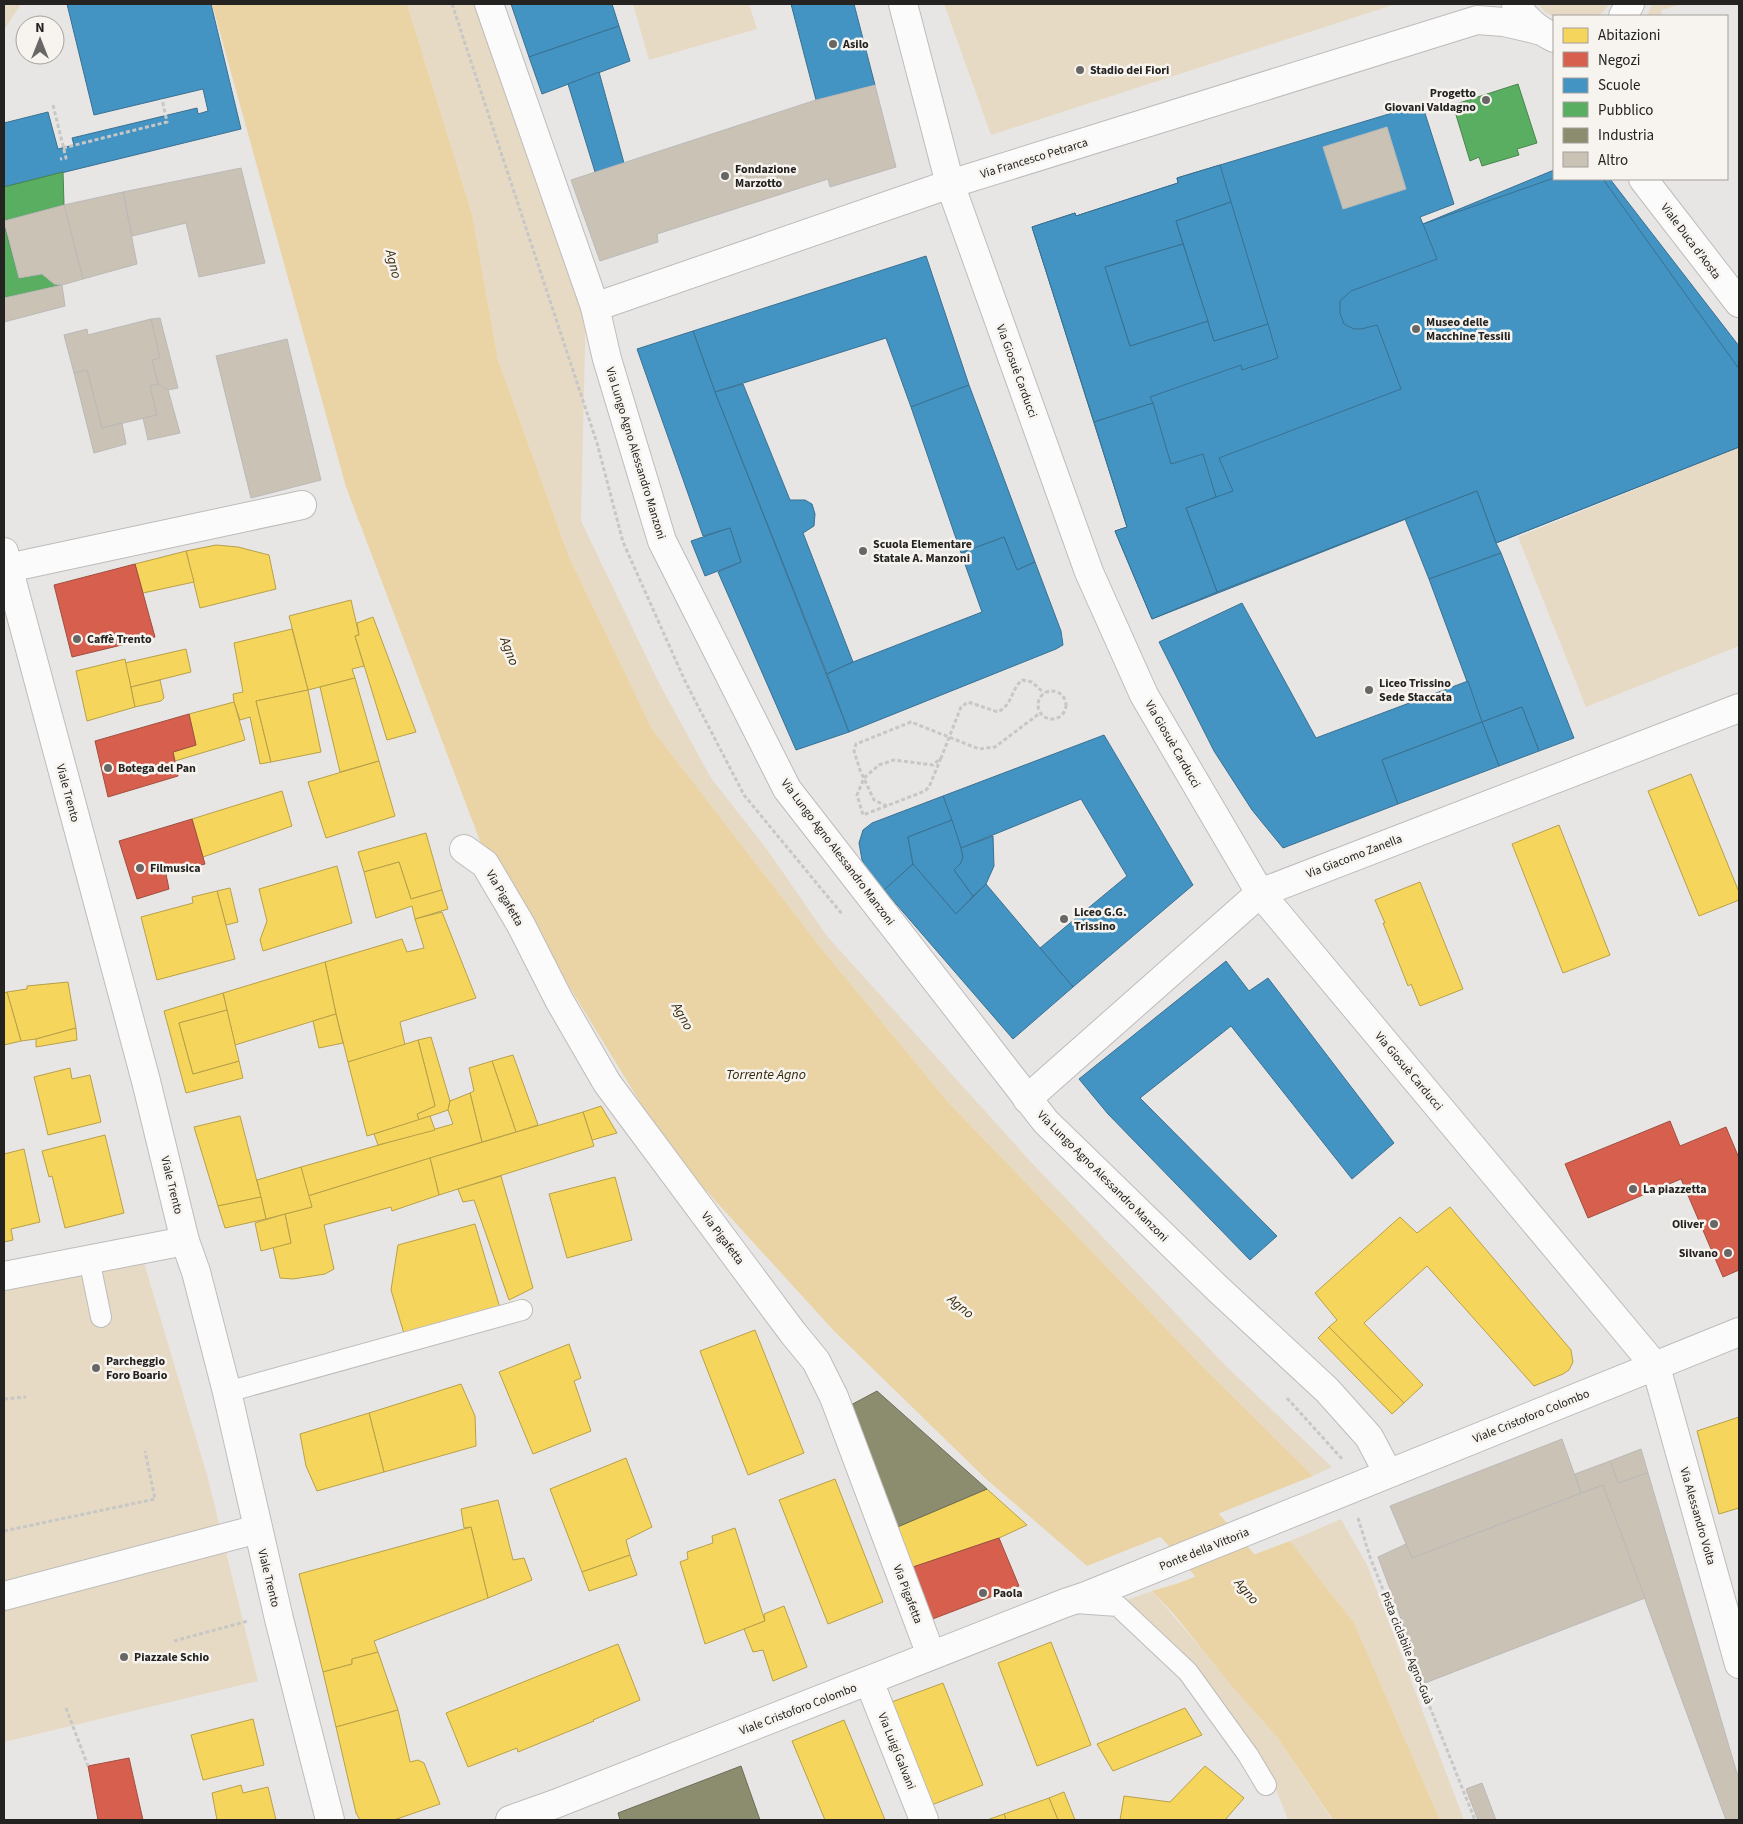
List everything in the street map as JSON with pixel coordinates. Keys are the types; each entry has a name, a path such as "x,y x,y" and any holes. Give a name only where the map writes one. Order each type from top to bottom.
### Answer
{"street":[{"name":"Via Lungo Agno Alessandro Manzoni","path":"490,4 595,307 607,359 662,541 788,788 1046,1122 1210,1282 1327,1390 1369,1437 1388,1473"},
{"name":"Via Giosuè Carducci","path":"903,4 950,184 1089,572 1144,696 1260,892 1656,1367"},
{"path":"1516,4 1524,17 1546,34"},
{"path":"1624,15 1630,4"},
{"name":"Via Francesco Petrarca","path":"595,307 950,184 1485,12"},
{"path":"1485,12 1504,22 1546,34"},
{"name":"Viale Duca d'Aosta","path":"1644,180 1739,303"},
{"path":"6,560 302,505"},
{"name":"Viale Trento","path":"6,560 146,1081 185,1241 196,1272 227,1392 278,1613 330,1820"},
{"name":"Via Giacomo Zanella","path":"1028,1099 1260,892 1739,708"},
{"name":"Via Pigafetta","path":"464,849 485,864 521,925 559,1000 607,1083 793,1333 816,1361 834,1397 932,1655"},
{"path":"4,1276 185,1241"},
{"name":"Viale Cristoforo Colombo","path":"1326,1499 1739,1332"},
{"name":"Via Alessandro Volta","path":"1656,1367 1739,1664"},
{"name":"Ponte della Vittoria","path":"1076,1599 1326,1499"},
{"path":"4,1596 258,1529"},
{"name":"Viale Cristoforo Colombo","path":"510,1820 1076,1599"},
{"name":"Via Luigi Galvani","path":"869,1681 924,1820"}],"lane":[{"path":"89,1259 101,1317"},
{"path":"227,1392 522,1310"},
{"path":"1076,1599 1118,1606 1188,1672 1248,1755 1266,1785"}],"path":[{"path":"63,148 167,122 162,99"},
{"path":"53,105 66,158 60,159"},
{"path":"941,758 933,765 894,760 879,765 864,778 857,794 863,815 925,791 929,787 941,758 949,738 961,707 968,702 998,712 1007,708 1016,686 1022,680 1032,682 1044,693"},
{"path":"1049,691 1058,692 1065,699 1066,708 1057,718 1048,718 1040,713 1038,700 1044,693 1049,691"},
{"path":"887,806 874,800 854,751 856,744 911,722 979,748 995,747 1040,713"},
{"path":"4,1399 26,1397"},
{"path":"4,1531 155,1499 145,1451"},
{"name":"Pista ciclabile Agno-Guà","path":"1326,1499 1341,1519 1356,1513 1370,1557 1475,1820"},
{"path":"174,1641 278,1613"},
{"path":"66,1708 88,1766"}],"shaded area":[{"path":"4,4 21,4 4,30"},
{"path":"407,4 486,4 586,303 581,521 658,681 711,778 766,848 827,936 1031,1162 1226,1366 1332,1467 1313,1476 1200,1364 947,1101 821,948 652,729 569,557 498,360 472,214"},
{"path":"633,4 749,4 757,29 649,60"},
{"name":"Stadio dei Fiori","path":"944,4 1396,4 991,135"},
{"path":"1538,4 1610,4 1598,15 1553,16 1545,12"},
{"path":"1652,4 1682,4 1661,10 1662,15 1647,15"},
{"path":"1739,447 1739,646 1586,707 1518,537"},
{"path":"142,1256 207,1475 258,1681 4,1742 4,1283"},
{"path":"1341,1519 1367,1565 1464,1820 1440,1820 1354,1623 1290,1541"},
{"path":"1152,1591 1277,1737 1332,1820 1288,1820 1265,1762 1181,1650 1127,1600"}],"water":[{"name":"Torrente Agno","path":"212,4 407,4 472,214 498,360 569,557 652,729 821,948 947,1101 1200,1364 1313,1476 1087,1566 985,1478 834,1331 670,1151 480,841 346,487"},
{"path":"1290,1541 1354,1623 1440,1820 1333,1820 1277,1737 1231,1685 1173,1613 1152,1591 1176,1584"}],"building: Abitazioni":[{"path":"216,545 238,547 269,555 276,589 200,608 186,551"},
{"path":"186,551 194,582 143,593 135,564"},
{"path":"351,600 359,635 355,636 364,666 352,669 355,678 308,690 289,616"},
{"path":"373,617 416,732 387,740 355,636 359,635 357,623"},
{"path":"292,629 308,690 256,701 271,762 260,764 250,717 240,720 234,702 233,694 243,692 234,643"},
{"path":"186,649 191,672 131,687 125,663"},
{"path":"125,659 135,707 87,721 76,671"},
{"path":"355,678 379,761 340,772 320,687"},
{"path":"160,680 164,698 161,701 135,707 131,687"},
{"path":"308,690 321,752 271,762 256,701"},
{"path":"234,702 245,740 175,761 173,752 196,745 189,714"},
{"path":"379,761 395,816 326,838 308,782"},
{"path":"1691,774 1739,892 1739,900 1699,916 1648,791"},
{"path":"282,791 292,826 203,857 192,819"},
{"path":"1559,825 1610,955 1563,973 1512,844"},
{"path":"426,833 442,890 411,899 399,862 364,872 358,852"},
{"path":"399,862 411,899 442,890 448,909 415,919 412,906 376,918 364,872"},
{"path":"337,866 352,923 263,951 260,940 267,921 259,889"},
{"path":"1420,882 1463,989 1420,1006 1411,984 1408,986 1375,900"},
{"path":"230,888 238,922 226,925 217,891"},
{"path":"217,891 235,959 157,980 141,917 193,903 192,897"},
{"path":"442,912 476,998 400,1022 405,1045 348,1062 325,962 402,939 407,952 424,948 415,919"},
{"path":"325,962 336,1014 235,1045 223,993"},
{"path":"68,982 76,1028 36,1039 21,1041 7,992 27,989 27,986"},
{"path":"7,992 21,1041 4,1045 4,993"},
{"path":"223,993 227,1010 179,1023 193,1074 239,1061 243,1078 186,1093 164,1011"},
{"path":"227,1010 239,1061 193,1074 179,1023"},
{"path":"336,1014 343,1043 319,1048 313,1021"},
{"path":"76,1028 77,1040 36,1047 36,1039"},
{"path":"431,1037 450,1101 448,1110 419,1120 417,1114 435,1106 418,1040"},
{"path":"418,1040 435,1106 417,1114 419,1120 367,1136 348,1062"},
{"path":"513,1055 538,1125 516,1132 492,1061"},
{"path":"492,1061 516,1132 482,1142 470,1093 474,1091 469,1068"},
{"path":"70,1068 72,1079 90,1075 101,1122 48,1135 34,1077"},
{"path":"470,1093 482,1142 308,1196 301,1167 453,1124 448,1110 450,1101"},
{"path":"601,1106 617,1133 592,1140 583,1112"},
{"path":"583,1112 594,1146 439,1195 430,1158"},
{"path":"240,1116 261,1197 218,1206 194,1127"},
{"path":"430,1116 435,1130 378,1145 374,1134"},
{"path":"105,1135 124,1213 65,1228 52,1176 49,1177 42,1151"},
{"path":"24,1149 40,1222 11,1229 13,1240 4,1242 4,1154"},
{"path":"430,1158 439,1195 392,1211 391,1207 324,1225 334,1269 325,1274 293,1279 280,1278 273,1247 291,1243 285,1214 312,1207 308,1196"},
{"path":"301,1167 312,1207 266,1219 257,1180"},
{"path":"501,1176 533,1288 509,1300 474,1200 463,1202 458,1189"},
{"path":"615,1177 632,1240 567,1258 549,1194"},
{"path":"261,1197 266,1219 225,1228 218,1206"},
{"path":"1450,1207 1571,1350 1573,1362 1569,1370 1534,1386 1427,1266 1364,1323 1423,1385 1404,1403 1329,1327 1337,1320 1315,1293 1400,1217 1417,1233"},
{"path":"285,1214 291,1243 261,1251 255,1223"},
{"path":"475,1224 500,1308 405,1337 391,1290 398,1245"},
{"path":"1329,1327 1404,1403 1392,1414 1318,1338"},
{"path":"755,1330 804,1453 748,1475 700,1351"},
{"path":"569,1344 581,1378 574,1381 591,1431 533,1454 499,1372"},
{"path":"461,1384 475,1416 476,1446 384,1472 369,1413"},
{"path":"369,1413 384,1472 317,1491 306,1466 300,1434"},
{"path":"1739,1417 1739,1508 1719,1514 1697,1431"},
{"path":"626,1458 652,1527 626,1540 630,1555 582,1572 550,1489"},
{"path":"835,1479 883,1602 828,1624 779,1500"},
{"path":"987,1489 1027,1525 999,1538 910,1568 895,1528"},
{"path":"498,1500 513,1560 524,1558 532,1580 488,1598 471,1527 464,1528 461,1509"},
{"path":"471,1527 488,1598 374,1641 378,1652 352,1659 352,1664 323,1672 299,1574"},
{"path":"735,1528 765,1621 705,1644 680,1562 688,1559 687,1552 713,1543 712,1536"},
{"path":"630,1555 637,1575 589,1591 582,1572"},
{"path":"784,1606 807,1667 773,1681 763,1650 753,1652 744,1629 765,1621 764,1614"},
{"path":"1051,1642 1091,1745 1037,1766 998,1663"},
{"path":"618,1644 640,1700 518,1752 517,1748 468,1767 446,1713"},
{"path":"378,1652 398,1710 336,1727 323,1672 352,1664 352,1659"},
{"path":"943,1683 983,1785 929,1806 889,1703"},
{"path":"1185,1708 1202,1735 1113,1771 1097,1744"},
{"path":"398,1710 410,1762 418,1760 424,1763 440,1804 394,1820 360,1820 356,1813 336,1727"},
{"path":"253,1719 264,1765 203,1780 191,1735"},
{"path":"844,1720 885,1820 825,1820 792,1741"},
{"path":"1205,1766 1244,1798 1225,1820 1120,1820 1124,1796 1170,1802"},
{"path":"241,1785 243,1793 268,1787 276,1820 217,1820 212,1793"},
{"path":"1064,1792 1075,1820 1058,1820 1049,1798"},
{"path":"1049,1798 1058,1820 1006,1820 1004,1814"},
{"path":"1004,1814 1006,1820 987,1820"}],"building: Negozi":[{"path":"135,564 155,637 72,657 54,585"},
{"path":"189,714 196,745 173,752 178,776 108,797 95,741"},
{"path":"192,819 205,864 166,874 169,889 137,899 119,841"},
{"path":"1670,1121 1680,1146 1726,1127 1739,1158 1739,1270 1723,1277 1681,1179 1588,1218 1565,1164"},
{"path":"999,1538 1019,1586 930,1620 910,1568"},
{"path":"129,1758 143,1820 98,1820 88,1766"}],"building: Scuole":[{"path":"67,4 211,4 241,129 4,187 4,123 48,112 58,149 74,145 72,138 197,108 198,114 208,111 203,89 94,115"},
{"path":"511,4 612,4 619,26 529,57"},
{"name":"Asilo","path":"791,4 854,4 875,85 816,100"},
{"path":"619,26 630,61 542,94 529,57"},
{"path":"599,72 624,163 595,172 568,84"},
{"path":"1422,104 1454,204 1420,217 1423,224 1553,170 1553,180 1611,180 1739,346 1739,447 1496,543 1477,491 1152,619 1115,531 1127,527 1032,227 1075,213 1076,216 1178,183 1177,178"},
{"path":"1220,165 1231,202 1176,221 1183,244 1105,267 1130,346 1208,321 1214,341 1268,324 1278,358 1242,370 1241,365 1150,397 1153,403 1094,422 1032,227 1075,213 1076,216 1178,183 1177,178"},
{"path":"1553,178 1553,180 1604,180 1739,369 1739,447 1496,543 1477,491 1217,592 1186,508 1233,491 1219,458 1401,389 1377,325 1354,329 1344,324 1340,313 1340,301 1351,291 1437,259 1423,224"},
{"path":"1231,202 1268,324 1214,341 1176,221"},
{"path":"1183,244 1208,321 1130,346 1105,267"},
{"path":"926,256 969,385 911,407 886,338 715,392 693,331"},
{"path":"693,331 715,392 849,732 796,750 718,572 741,562 730,528 703,536 637,349"},
{"path":"743,384 790,500 805,500 812,504 815,514 814,526 803,533 853,662 827,674 715,392"},
{"path":"969,385 1035,562 1017,570 1004,537 961,553 911,407"},
{"path":"1153,403 1171,464 1203,454 1216,497 1186,508 1217,592 1152,619 1115,531 1127,527 1094,422"},
{"path":"1477,491 1501,553 1429,579 1405,519"},
{"path":"730,528 741,562 705,576 691,541"},
{"path":"1004,537 1017,570 1035,562 1061,631 1063,645 849,732 827,674 982,612 961,553"},
{"path":"1501,553 1574,738 1539,751 1522,707 1482,722 1429,579"},
{"path":"1242,603 1316,738 1468,681 1482,722 1382,760 1398,804 1283,848 1252,810 1214,751 1159,642"},
{"path":"1522,707 1539,751 1499,766 1482,722"},
{"path":"1482,722 1499,766 1398,804 1382,760"},
{"path":"1104,735 1193,885 1073,987 1040,948 1127,876 1081,799 961,848 943,796"},
{"path":"943,796 952,820 908,837 913,864 884,890 869,873 862,860 859,843 863,830 872,823"},
{"path":"952,820 963,857 961,863 954,870 973,896 956,914 913,864 908,837"},
{"path":"993,836 994,866 986,884 973,896 954,870 961,863 963,857 961,848"},
{"path":"913,864 956,914 986,884 1073,987 1013,1039 884,890"},
{"path":"1226,961 1249,991 1268,978 1394,1143 1352,1179 1231,1026 1140,1098 1277,1236 1250,1260 1108,1114 1079,1079"}],"building: Pubblico":[{"path":"1518,84 1537,143 1517,149 1519,155 1482,166 1479,157 1470,161 1453,105"},
{"path":"63,172 64,205 4,221 4,187"},
{"path":"4,224 19,278 42,274 54,284 62,285 4,298"}],"building: Industria":[{"path":"877,1391 987,1489 895,1528 849,1406"},
{"path":"741,1766 760,1820 620,1820 618,1813"}],"building: Altro":[{"name":"Fondazione Marzotto","path":"875,85 896,167 830,187 828,179 657,234 658,242 600,261 571,180 816,100"},
{"path":"1387,127 1406,189 1343,209 1323,147"},
{"path":"241,168 265,263 199,277 186,223 132,236 123,192"},
{"path":"123,192 137,264 83,279 64,205"},
{"path":"64,205 83,279 62,285 54,284 42,274 19,278 4,221"},
{"path":"62,285 65,306 4,322 4,298"},
{"path":"160,318 178,388 168,390 158,384 152,360 160,358 151,319"},
{"path":"151,319 160,358 152,360 158,384 150,386 157,415 102,428 87,370 74,373 64,335 87,329 88,335"},
{"path":"287,339 321,480 251,498 216,356"},
{"path":"87,370 102,428 122,423 126,444 94,453 74,373"},
{"path":"158,384 168,390 180,433 148,440 143,418 157,415 150,386"},
{"path":"1562,1439 1581,1493 1412,1558 1390,1506"},
{"path":"1641,1449 1648,1473 1618,1483 1610,1461"},
{"path":"1610,1461 1618,1483 1648,1473 1739,1780 1739,1820 1726,1820 1603,1485 1581,1493 1575,1474"},
{"path":"1603,1485 1645,1598 1425,1683 1378,1557 1406,1544 1412,1558"},
{"path":"1482,1783 1496,1820 1478,1820 1466,1789"}],"waterway":[{"name":"Agno","path":"1136,1464 1279,1627"}],"place":[{"name":"Asilo","path":"833,44"},
{"name":"Stadio dei Fiori","path":"1080,70"},
{"name":"Progetto Giovani Valdagno","path":"1486,100"},
{"name":"Fondazione Marzotto","path":"725,176"},
{"name":"Museo delle Macchine Tessili","path":"1416,329"},
{"name":"Scuola Elementare Statale A. Manzoni","path":"863,551"},
{"name":"Caffè Trento","path":"77,639"},
{"name":"Liceo Trissino Sede Staccata","path":"1369,690"},
{"name":"Botega del Pan","path":"108,768"},
{"name":"Filmusica","path":"140,868"},
{"name":"Liceo G.G. Trissino","path":"1064,919"},
{"name":"La piazzetta","path":"1633,1189"},
{"name":"Oliver","path":"1714,1224"},
{"name":"Silvano","path":"1728,1253"},
{"name":"Parcheggio Foro Boario","path":"96,1368"},
{"name":"Paola","path":"983,1593"},
{"name":"Piazzale Schio","path":"124,1657"}]}
